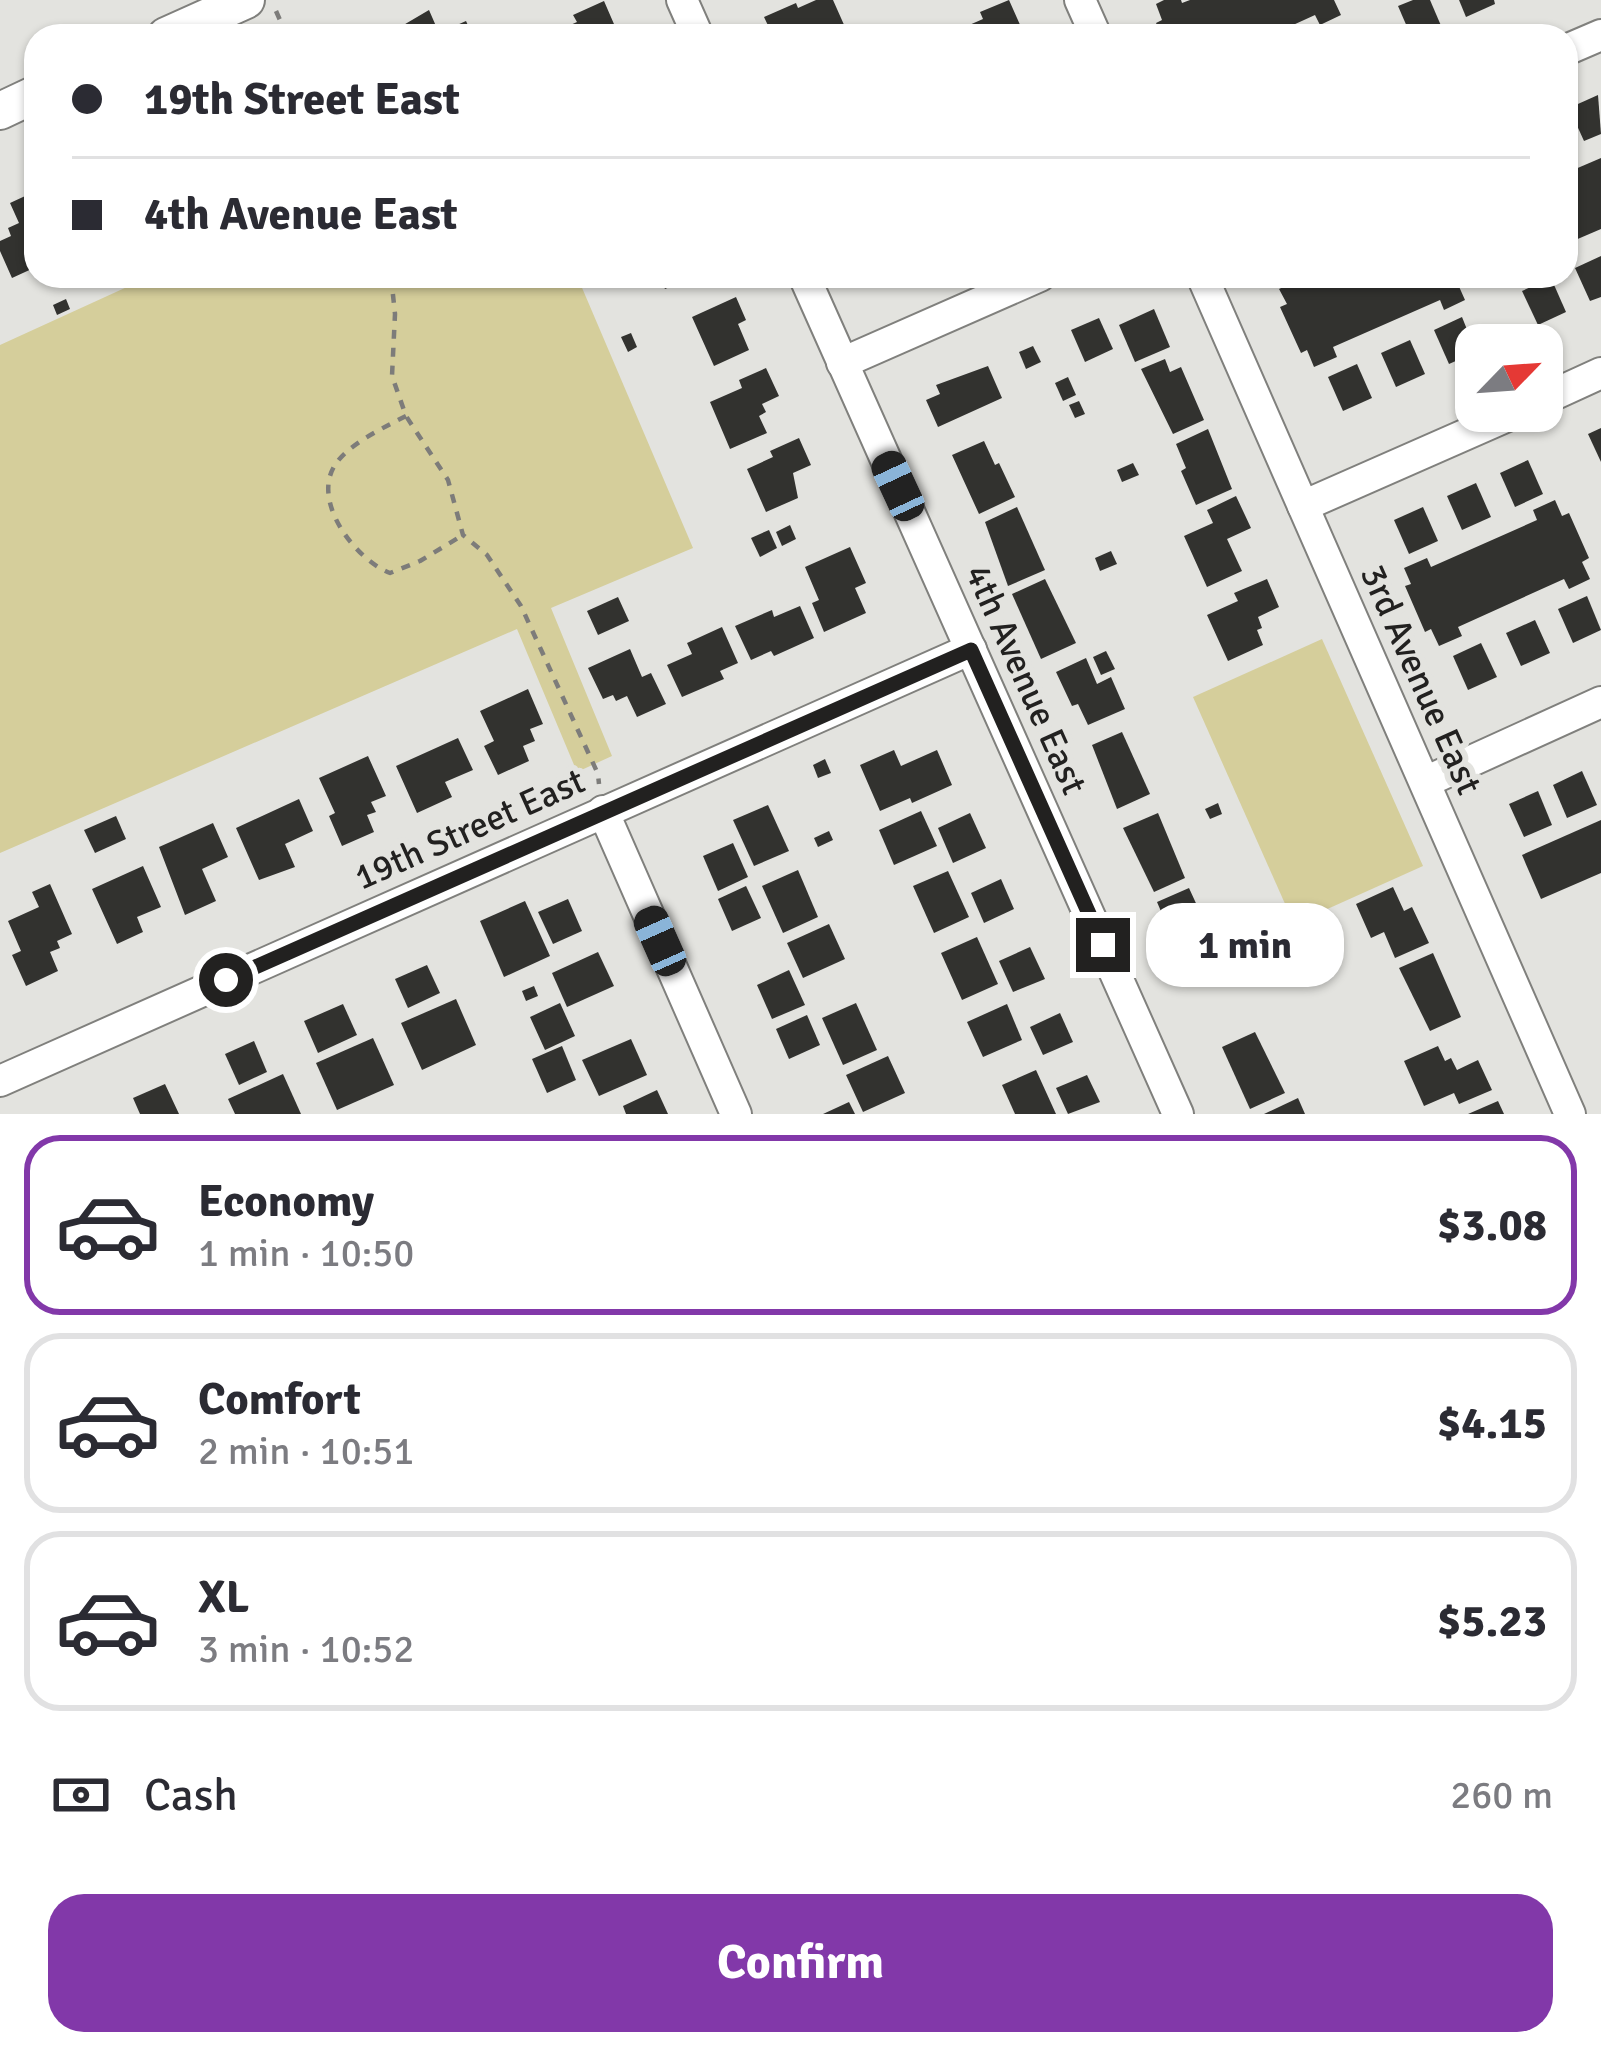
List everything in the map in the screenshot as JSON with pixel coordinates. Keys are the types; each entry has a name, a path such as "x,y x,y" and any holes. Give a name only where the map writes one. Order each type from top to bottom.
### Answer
{"street":[{"path":"193,24 246,0"},
{"name":"4th Avenue East","path":"809,288 1178,1114"},
{"path":"842,363 1013,288"},
{"name":"3rd Avenue East","path":"1207,288 1570,1114"},
{"path":"1563,390 1601,373"},
{"path":"1304,506 1471,432"},
{"name":"19th Street East","path":"0,1081 971,650"},
{"path":"1425,782 1601,702"},
{"path":"603,811 736,1114"}],"path":[{"path":"392,288 392,376 406,416 448,480 463,535 487,555 520,607 598,774 603,811"},
{"path":"406,416 335,464 327,488 335,514 369,565 390,573 463,535"}],"shaded area":[{"path":"125,288 582,288 693,548 551,608 612,756 577,772 517,629 0,853 0,345"},
{"path":"1322,639 1423,866 1294,924 1193,697"}],"building":[{"path":"816,0 833,0 844,24 767,24 764,17 796,3 798,8"},
{"path":"1009,0 1020,24 972,24 983,19 980,12"},
{"path":"1164,0 1334,0 1341,15 1322,24 1315,15 1295,24 1156,24 1162,20 1156,4"},
{"path":"1430,0 1440,24 1406,24 1398,6"},
{"path":"1459,0 1494,0 1495,4 1466,17"},
{"path":"604,1 614,24 573,24 577,22 573,15"},
{"path":"429,10 435,24 405,24"},
{"path":"1598,95 1601,134 1584,141 1578,128 1578,104"},
{"path":"1601,158 1601,229 1578,239 1578,168"},
{"path":"24,197 24,272 12,278 0,251 0,241 11,236 8,228 19,223 10,203"},
{"path":"1601,256 1601,297 1590,301 1578,267"},
{"path":"1460,288 1465,300 1444,310 1440,300 1333,347 1337,357 1314,367 1307,350 1301,353 1280,307 1287,304 1279,289"},
{"path":"1555,288 1566,312 1538,324 1522,291"},
{"path":"736,297 746,320 738,324 749,350 714,366 692,317"},
{"path":"66,299 70,309 57,315 53,305"},
{"path":"1154,309 1170,347 1135,362 1119,325"},
{"path":"1462,317 1465,324 1455,324 1455,361 1449,364 1434,330"},
{"path":"1099,318 1113,349 1085,362 1071,330"},
{"path":"631,333 637,347 628,352 621,337"},
{"path":"1410,340 1425,374 1396,387 1381,353"},
{"path":"1033,346 1041,362 1026,369 1019,352"},
{"path":"1165,359 1170,372 1181,367 1204,420 1173,434 1141,369"},
{"path":"1357,364 1372,398 1343,411 1328,377"},
{"path":"988,366 1002,398 938,427 926,400 940,394 936,385"},
{"path":"766,368 779,396 762,404 766,412 759,416 767,433 730,449 710,402 742,388 739,380"},
{"path":"1068,377 1076,395 1063,401 1055,383"},
{"path":"1079,401 1085,414 1075,418 1069,405"},
{"path":"1601,428 1601,462 1588,434"},
{"path":"1208,429 1232,489 1196,505 1181,471 1186,468 1176,444"},
{"path":"799,438 811,465 793,473 798,498 766,512 747,469 773,457 770,451"},
{"path":"984,441 1015,497 979,514 952,455"},
{"path":"1528,460 1543,494 1515,507 1500,473"},
{"path":"1133,463 1139,475 1122,482 1117,470"},
{"path":"1476,483 1491,517 1462,530 1447,496"},
{"path":"1236,496 1251,528 1227,539 1242,571 1207,587 1184,536 1213,523 1207,510"},
{"path":"1555,500 1562,516 1569,513 1589,558 1582,562 1590,579 1569,589 1564,579 1458,627 1462,636 1439,646 1431,629 1425,632 1405,586 1411,584 1404,568 1427,558 1431,567 1537,520 1533,510"},
{"path":"1017,507 1045,570 1008,586 985,522"},
{"path":"1423,507 1438,541 1409,554 1394,520"},
{"path":"790,525 796,539 782,546 776,532"},
{"path":"769,530 777,548 760,557 751,538"},
{"path":"850,547 866,583 855,588 866,613 824,632 812,603 819,600 805,567"},
{"path":"1111,551 1117,564 1100,571 1095,558"},
{"path":"1045,579 1076,643 1041,659 1012,594"},
{"path":"1267,579 1279,607 1258,617 1263,645 1228,661 1207,615 1238,601 1234,593"},
{"path":"1587,596 1601,630 1573,643 1558,609"},
{"path":"618,597 629,621 598,635 587,611"},
{"path":"800,606 814,638 774,656 771,651 751,660 735,626 772,610 774,617"},
{"path":"1535,620 1550,653 1521,666 1506,633"},
{"path":"722,627 738,663 720,671 724,679 682,697 667,665 692,654 687,643"},
{"path":"1481,643 1497,677 1468,690 1453,656"},
{"path":"630,649 642,677 651,673 666,704 637,717 627,696 603,699 588,668"},
{"path":"1106,651 1115,669 1101,675 1093,657"},
{"path":"1086,658 1097,684 1111,677 1125,709 1088,725 1078,704 1072,706 1056,672"},
{"path":"528,689 543,724 530,729 535,741 523,746 529,761 498,775 484,746 494,741 480,711"},
{"path":"1122,732 1150,794 1117,809 1092,745"},
{"path":"458,738 473,770 445,782 452,797 417,813 396,766"},
{"path":"894,750 901,766 937,750 952,785 880,811 860,765"},
{"path":"368,756 386,796 371,802 376,812 367,815 374,832 342,846 329,816 335,813 319,778"},
{"path":"825,759 831,773 818,778 813,765"},
{"path":"1582,771 1597,805 1567,818 1553,785"},
{"path":"1538,791 1552,825 1524,837 1509,804"},
{"path":"299,799 313,831 285,844 295,867 259,880 236,828"},
{"path":"1218,803 1222,814 1210,819 1205,809"},
{"path":"768,805 789,851 754,866 733,820"},
{"path":"921,811 937,846 894,865 879,830"},
{"path":"970,813 986,848 953,863 938,828"},
{"path":"1158,813 1185,878 1154,892 1123,828"},
{"path":"116,816 126,839 95,853 84,830"},
{"path":"1601,820 1601,873 1541,899 1522,855"},
{"path":"213,823 228,857 202,869 216,901 185,915 159,847"},
{"path":"829,831 833,840 818,847 814,838"},
{"path":"733,843 748,877 718,891 703,856"},
{"path":"143,866 161,907 137,917 143,932 117,944 92,889"},
{"path":"798,870 818,917 783,933 762,886"},
{"path":"948,871 969,917 934,933 913,886"},
{"path":"1001,879 1014,909 984,923 971,893"},
{"path":"50,884 72,934 57,941 60,948 50,952 58,971 26,986 12,955 21,951 8,921 39,907 32,892"},
{"path":"746,886 761,918 732,931 718,899"},
{"path":"1393,887 1404,911 1412,907 1429,943 1395,958 1384,932 1371,938 1356,904"},
{"path":"1189,888 1200,912 1213,907 1228,941 1191,957 1180,933 1172,937 1157,902"},
{"path":"568,899 582,931 553,944 538,912"},
{"path":"525,901 550,956 504,977 480,921"},
{"path":"829,924 845,959 803,978 787,943"},
{"path":"977,937 998,984 962,1000 941,953"},
{"path":"1030,947 1045,979 1013,992 999,961"},
{"path":"598,952 614,986 567,1007 552,973"},
{"path":"1433,953 1461,1017 1430,1031 1399,968"},
{"path":"427,965 440,993 408,1008 395,979"},
{"path":"789,970 805,1005 772,1019 757,985"},
{"path":"534,986 538,996 526,1001 522,991"},
{"path":"456,999 476,1045 422,1070 401,1023"},
{"path":"560,1003 575,1036 545,1050 530,1017"},
{"path":"856,1003 877,1050 843,1065 822,1018"},
{"path":"343,1004 357,1035 318,1053 304,1021"},
{"path":"1007,1004 1022,1040 983,1057 967,1022"},
{"path":"1060,1013 1073,1042 1043,1055 1030,1027"},
{"path":"807,1015 820,1045 789,1059 776,1029"},
{"path":"1255,1032 1285,1093 1250,1109 1222,1047"},
{"path":"373,1038 394,1085 337,1110 316,1063"},
{"path":"631,1039 647,1075 599,1096 582,1060"},
{"path":"254,1041 267,1072 239,1085 225,1054"},
{"path":"562,1046 576,1080 547,1093 532,1059"},
{"path":"1438,1046 1445,1061 1451,1058 1457,1070 1478,1060 1492,1090 1459,1104 1454,1093 1424,1106 1404,1061"},
{"path":"888,1056 905,1093 863,1112 846,1075"},
{"path":"1036,1070 1056,1114 1015,1114 1002,1085"},
{"path":"283,1074 301,1114 235,1114 228,1099"},
{"path":"1087,1075 1100,1102 1068,1114 1056,1088"},
{"path":"165,1084 179,1114 140,1114 133,1098"},
{"path":"657,1090 668,1114 626,1114 623,1106"},
{"path":"1298,1098 1305,1114 1264,1114"},
{"path":"1498,1101 1504,1114 1468,1114"},
{"path":"849,1102 855,1114 823,1114"}],"route":[{"path":"226,980 971,650 1103,945"}]}
